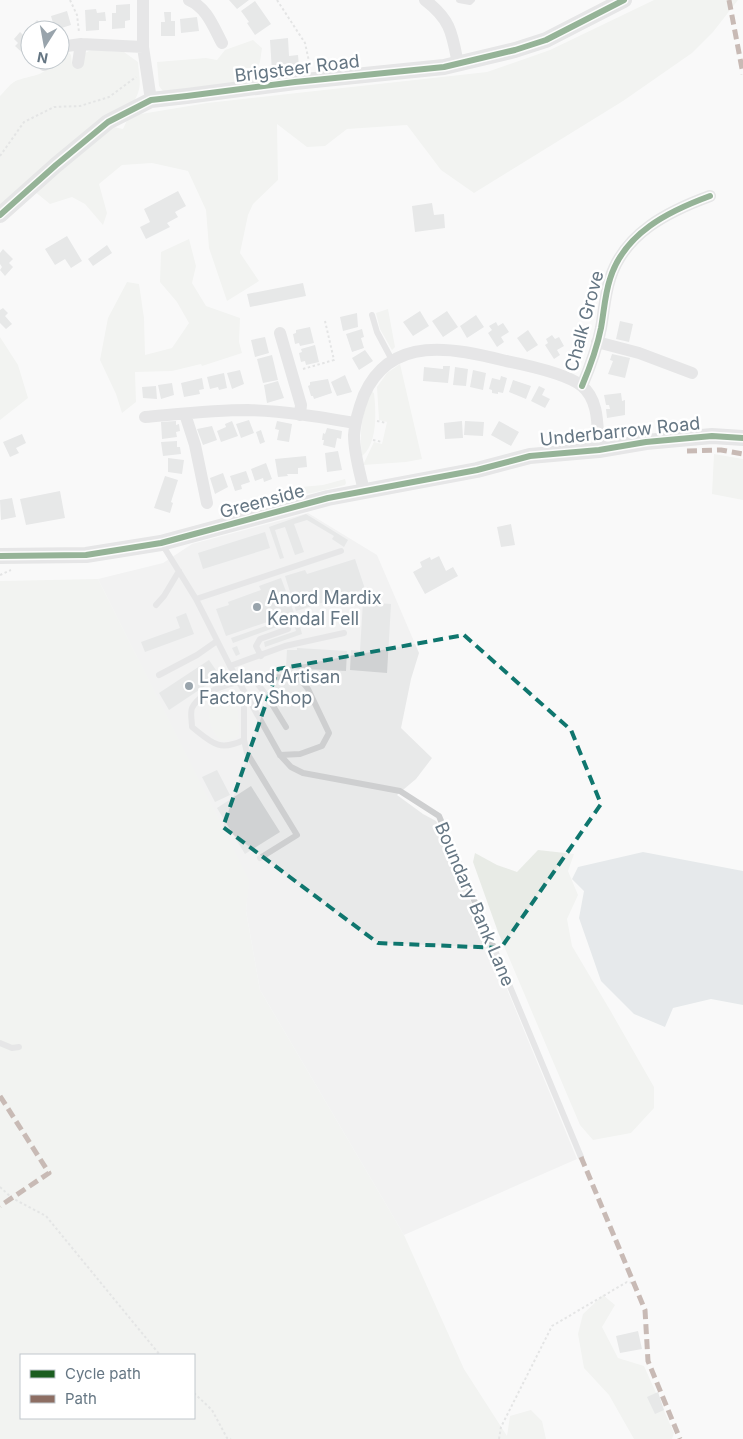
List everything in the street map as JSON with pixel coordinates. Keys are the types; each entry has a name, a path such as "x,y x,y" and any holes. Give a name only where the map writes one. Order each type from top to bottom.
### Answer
{"street":[{"path":"143,0 143,47 150,100"},
{"path":"189,0 197,4 209,17 222,43"},
{"path":"426,0 442,15 448,24 453,36 458,64"},
{"name":"Brigsteer Road","path":"0,215 108,122 150,100 444,67 515,50 546,40 624,0"},
{"path":"78,63 80,44"},
{"path":"70,45 143,47"},
{"name":"Chalk Grove","path":"582,386 592,365 610,279 623,252 638,235 659,219 681,207 710,196"},
{"path":"280,333 301,405 300,415"},
{"path":"597,342 639,354 692,373"},
{"path":"364,491 354,437 355,423 362,401 378,372 392,360 422,350 454,350 489,356 557,374 582,386 595,403 599,450"},
{"path":"145,417 249,410 355,423"},
{"path":"185,414 207,503"},
{"name":"Underbarrow Road","path":"530,456 599,450 646,442 712,436 743,438"},
{"name":"Greenside","path":"0,556 86,554 161,543 309,503 477,470 530,456"}],"lane":[{"path":"459,0 470,2 472,0"},
{"path":"372,315 377,332 392,360"},
{"name":"Boundary Bank Lane","path":"161,543 196,598 230,666 280,755 290,767 303,773 400,791 439,816 581,1157"},
{"path":"196,598 341,551"},
{"path":"156,605 164,596 179,571"},
{"path":"261,656 256,646 260,639 288,629"},
{"path":"230,666 285,646 344,634"},
{"path":"159,675 217,641"},
{"path":"244,740 231,746 212,743 192,727 191,710 200,696 219,688 254,679 273,677 301,680 308,689 329,733 322,746 300,754 280,755"},
{"path":"254,679 286,727"},
{"path":"246,694 244,703 244,740 247,753 297,835 260,858"},
{"path":"0,1043 12,1048 19,1047"}],"path":[{"path":"70,0 76,15 80,44"},
{"path":"276,0 304,43 310,66 307,81"},
{"path":"0,156 24,122 54,107 80,106 109,98 146,70"},
{"path":"306,368 334,360 325,321"},
{"path":"377,421 386,423"},
{"path":"373,440 382,442"},
{"path":"0,1187 12,1198 46,1216 159,1354"},
{"path":"499,1439 501,1427 552,1326 627,1282 634,1283"},
{"path":"195,1394 212,1410 227,1438 231,1439"}],"highlighted area":[{"path":"464,635 571,730 601,804 501,948 378,943 223,827 278,669"}],"shaded area":[{"path":"654,0 738,0 713,32 692,53 623,101 474,193 441,170 407,125 347,129 325,146 307,147 277,124 278,180 253,204 248,215 240,253 259,281 227,301 209,248 206,210 188,171 152,163 122,165 99,184 107,213 103,225 85,204 72,197 50,204 34,191 109,126 123,129 129,116 207,103 487,72 550,50"},
{"path":"253,40 262,48 260,62 254,74 236,78 234,87 166,95 159,86 157,62 206,58 217,60 225,50"},
{"path":"91,50 124,52 138,62 139,91 134,101 0,206 0,96 15,81 46,70 70,70 70,54 72,65 81,65 85,53"},
{"path":"189,239 196,266 192,283 206,306 240,318 239,342 242,353 202,366 201,364 172,371 135,372 136,402 122,413 116,394 100,360 108,318 127,282 139,284 144,318 145,355 172,348 189,323 177,302 160,282 161,252"},
{"path":"388,309 395,347 392,350 380,329 376,313"},
{"path":"0,337 18,365 28,398 0,420"},
{"path":"400,364 422,459 363,465 374,442 382,444 387,422 379,420 377,387 387,373"},
{"path":"371,391 374,393 375,426 371,443 362,456 362,423"},
{"path":"714,454 743,459 743,500 712,494"},
{"path":"345,479 345,485 306,494 290,488 323,485"},
{"path":"308,513 377,555 419,653 411,679 401,728 432,758 416,779 397,795 436,821 441,829 577,1159 404,1235 260,990 246,911 248,880 98,579 163,563 192,544"},
{"path":"98,579 249,880 246,911 260,990 404,1235 464,1369 507,1436 510,1416 531,1410 542,1421 546,1439 0,1439 0,581"},
{"path":"228,693 235,702 239,734 234,739 222,741 212,728 209,702 215,696"},
{"path":"538,850 574,854 568,871 578,895 567,919 572,946 654,1087 654,1108 631,1133 593,1140 580,1125 498,932 473,862 475,853 497,865 517,872"},
{"path":"643,852 743,871 743,1005 711,999 673,1008 665,1027 634,1014 601,981 579,918 584,891 572,879 578,867"},
{"path":"603,1295 615,1305 602,1327 618,1358 644,1366 674,1433 672,1439 634,1439 609,1395 584,1368 578,1334 583,1314"}],"building":[{"path":"229,0 249,0 237,9"},
{"path":"255,1 271,24 255,35 241,11"},
{"path":"130,4 130,20 125,21 125,28 112,29 112,13 116,13 116,5"},
{"path":"96,9 97,13 105,12 106,21 99,21 99,30 86,31 85,10"},
{"path":"67,11 70,20 52,20 51,16"},
{"path":"164,12 171,12 171,21 175,21 175,36 161,36 161,22 165,22"},
{"path":"197,17 199,31 181,33 180,19"},
{"path":"20,32 20,51 15,46 18,43 14,39"},
{"path":"288,38 289,56 298,55 299,66 291,67 291,71 272,72 270,40"},
{"path":"178,191 186,206 175,212 178,217 167,223 170,227 146,239 140,227 150,222 144,209"},
{"path":"432,203 434,215 444,214 445,228 415,232 412,206"},
{"path":"67,236 82,261 71,268 65,259 55,265 45,249"},
{"path":"107,245 112,253 93,266 88,259"},
{"path":"3,249 13,259 9,263 13,267 5,276 0,270 2,267 0,264 0,253"},
{"path":"303,283 306,296 250,307 247,294"},
{"path":"3,308 8,313 5,316 12,324 6,329 0,323 0,310"},
{"path":"420,311 429,326 413,336 403,322"},
{"path":"447,311 458,327 443,337 432,321"},
{"path":"357,313 358,327 343,331 340,317"},
{"path":"476,315 484,327 467,338 460,326"},
{"path":"620,321 633,324 629,342 616,339"},
{"path":"496,322 498,326 503,323 509,332 501,337 504,342 497,347 488,333 492,330 489,326"},
{"path":"310,327 314,343 300,346 299,343 295,344 293,334 296,333 296,330"},
{"path":"362,329 364,337 361,338 364,348 352,352 346,334"},
{"path":"528,330 538,345 527,352 517,338"},
{"path":"552,335 555,339 559,337 564,346 557,350 560,355 554,359 545,345 548,343 546,339"},
{"path":"265,337 269,353 255,357 251,340"},
{"path":"315,345 319,362 306,365 305,361 301,362 299,353 302,352 301,349"},
{"path":"365,350 373,361 359,370 352,358"},
{"path":"612,354 630,358 625,378 608,374 613,361 610,360"},
{"path":"272,355 278,380 263,383 257,359"},
{"path":"443,366 450,366 448,383 423,381 424,367 443,369"},
{"path":"455,367 468,369 466,386 453,385"},
{"path":"240,370 244,384 232,389 227,373"},
{"path":"473,370 486,373 483,390 470,387"},
{"path":"224,373 227,388 219,390 218,387 210,389 207,377"},
{"path":"345,375 352,392 337,396 331,382"},
{"path":"501,376 507,378 503,393 492,393 492,390 489,389 492,378 500,380"},
{"path":"202,378 204,389 199,390 200,394 184,397 181,383"},
{"path":"328,379 332,393 314,399 308,386 310,382"},
{"path":"513,380 531,386 526,399 509,392"},
{"path":"278,381 284,398 267,403 264,385"},
{"path":"172,383 174,395 161,399 158,385"},
{"path":"156,386 157,399 143,398 142,387"},
{"path":"539,386 545,389 542,395 550,399 545,408 531,401"},
{"path":"621,393 622,401 625,400 625,415 607,418 606,409 610,409 609,405 606,405 604,395"},
{"path":"249,420 254,433 241,438 236,424"},
{"path":"176,421 176,425 179,424 180,431 176,432 177,437 162,439 161,422"},
{"path":"232,421 238,436 221,442 217,431 226,427 225,424"},
{"path":"277,421 292,424 289,442 277,440 279,430 275,429"},
{"path":"462,421 463,438 445,439 444,423"},
{"path":"465,421 484,422 483,436 464,435"},
{"path":"499,421 519,432 511,446 491,435"},
{"path":"212,426 217,440 203,445 197,429"},
{"path":"327,428 342,431 341,439 337,438 335,448 323,445 323,433 325,434"},
{"path":"261,430 265,442 260,444 256,432"},
{"path":"22,434 26,443 16,448 19,453 10,457 3,442"},
{"path":"177,441 177,447 180,447 181,454 163,456 161,442"},
{"path":"338,451 342,470 327,472 325,453"},
{"path":"306,456 307,467 298,468 298,474 287,474 288,476 278,477 275,459"},
{"path":"168,458 184,460 182,474 168,472"},
{"path":"266,463 272,479 264,482 263,478 255,481 251,469"},
{"path":"246,471 250,482 241,485 242,489 235,491 230,476"},
{"path":"223,473 228,487 215,494 210,478"},
{"path":"165,476 178,480 171,502 173,503 170,513 154,508"},
{"path":"60,491 65,518 26,525 20,499"},
{"path":"12,498 16,517 1,520 0,500"},
{"path":"306,514 348,540 344,547 332,539 334,536 307,520 294,524 304,552 295,555 285,527 275,530 284,558 280,559 269,527"},
{"path":"511,524 515,545 501,547 497,527"},
{"path":"265,532 270,548 203,569 198,553"},
{"path":"439,556 446,571 453,567 458,576 425,594 413,572 422,567 420,562 430,557 431,560"},
{"path":"355,559 365,589 296,611 285,576 305,570 307,574"},
{"name":"Anord Mardix Kendal Fell","path":"281,578 294,613 226,636 216,609 229,605 228,602 261,590 259,586"},
{"path":"363,602 391,604 387,673 350,670 351,650 360,651"},
{"path":"186,613 194,634 145,652 141,642 180,628 176,617"},
{"path":"297,615 302,634 265,647 264,642 296,631 293,621 233,643 231,638"},
{"path":"237,646 240,654 236,656 232,648"},
{"path":"297,648 347,651 346,671 286,668 287,650 297,650"},
{"path":"209,660 220,676 169,710 159,693"},
{"path":"217,770 230,795 215,802 202,777"},
{"path":"251,786 280,832 245,854 217,808"},
{"path":"638,1331 642,1349 620,1353 616,1336"},
{"path":"658,1392 664,1410 655,1414 647,1397"}],"marked path":[{"path":"729,0 743,74"},
{"path":"687,451 721,450 743,454"},
{"path":"0,1096 49,1173 0,1206"},
{"path":"581,1157 645,1310 648,1361 680,1439"}],"cycle path":[{"path":"0,215 108,122 151,100 295,82 444,67 515,50 546,40 624,0"},
{"path":"582,386 601,328 610,279 626,249 637,236 664,217 710,196"},
{"path":"0,556 86,555 161,543 328,498 477,470 530,456 599,450 646,442 712,436 743,438"}],"place":[{"name":"Anord Mardix Kendal Fell","path":"257,607"},
{"name":"Lakeland Artisan Factory Shop","path":"189,686"}]}
